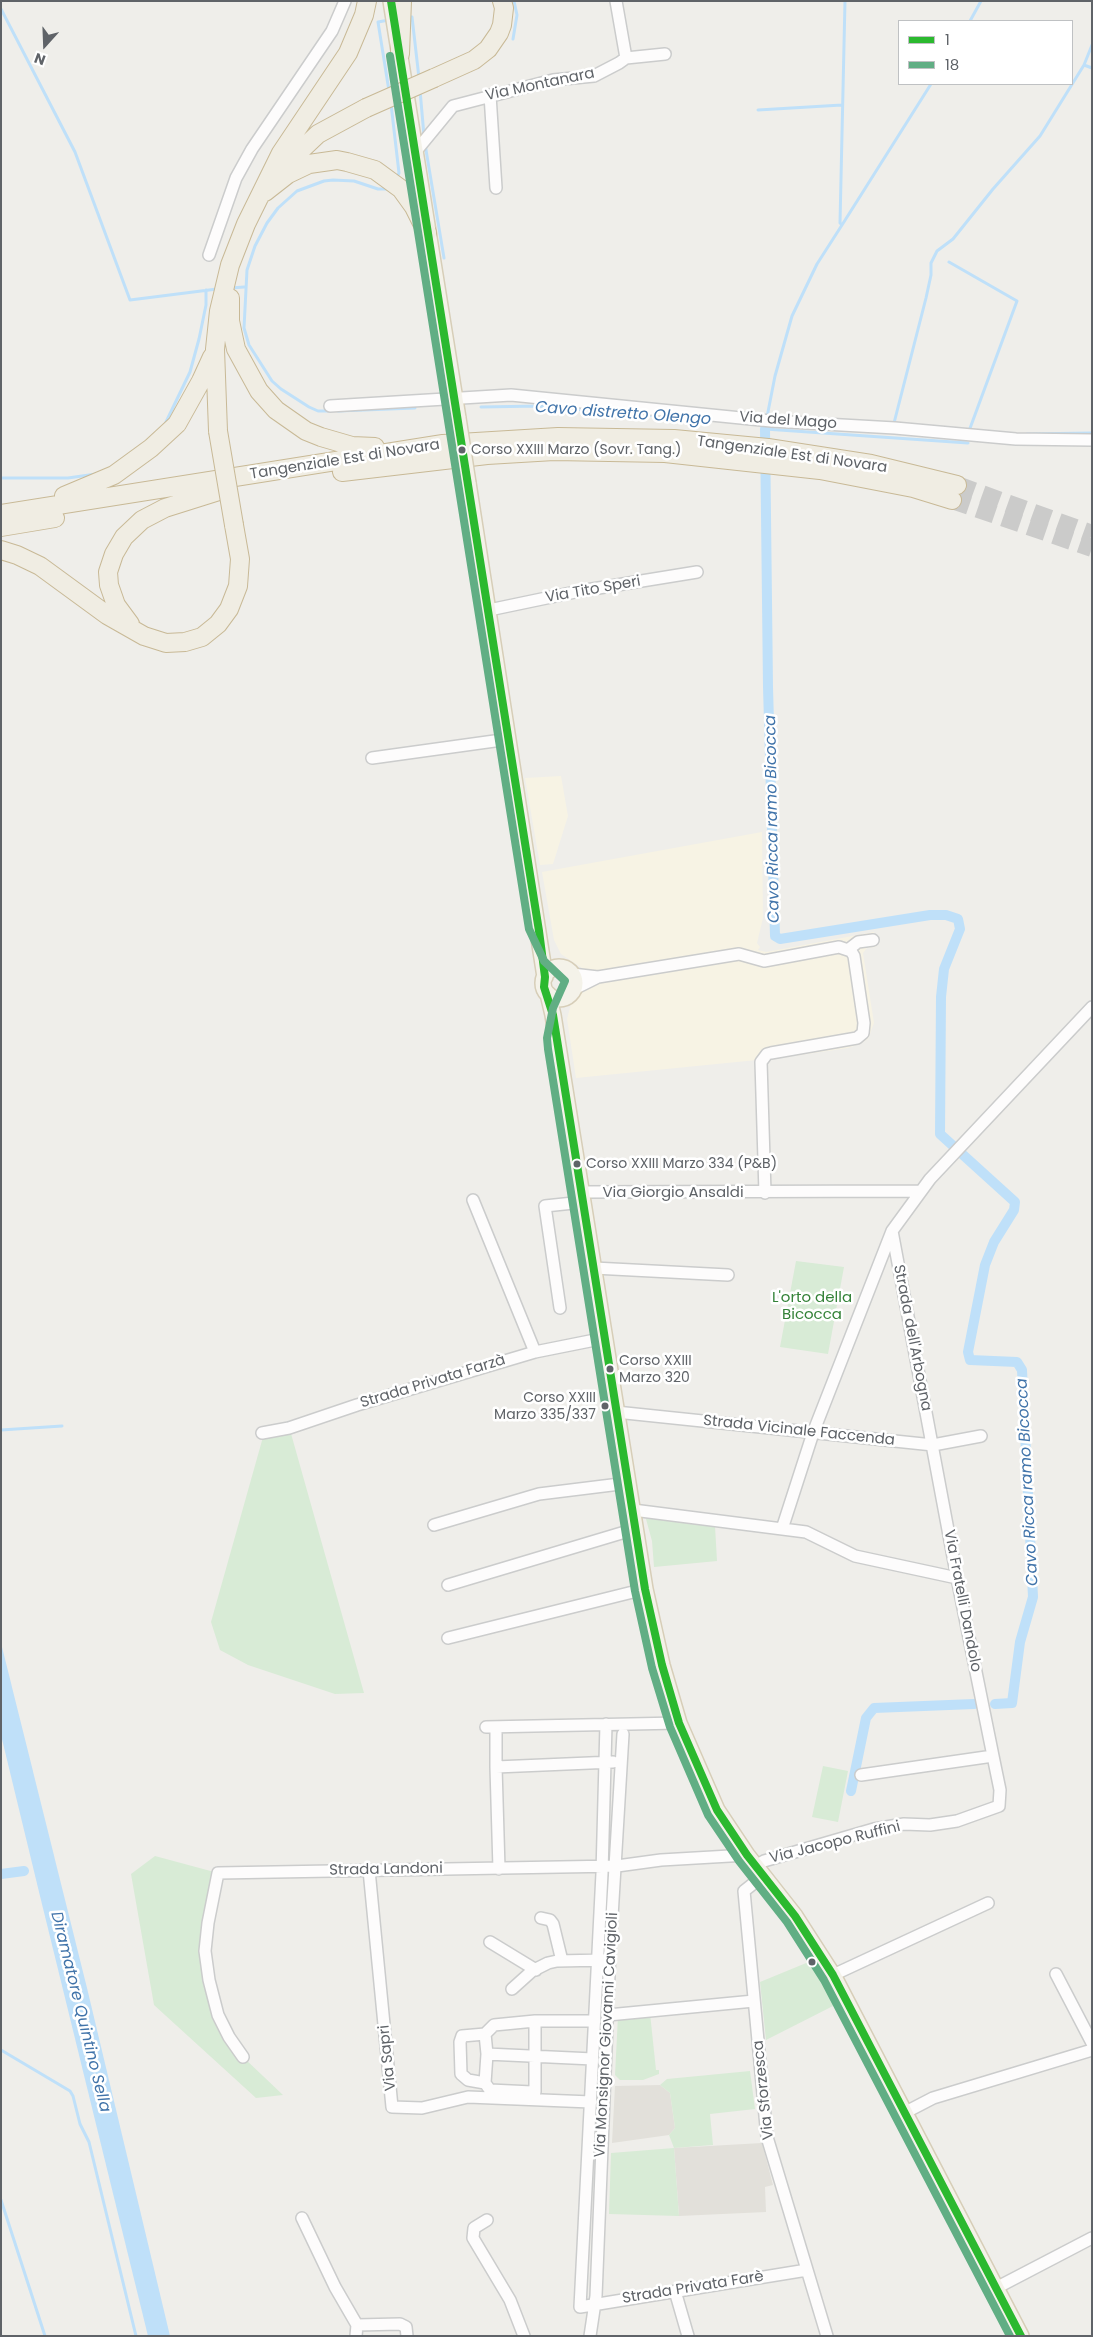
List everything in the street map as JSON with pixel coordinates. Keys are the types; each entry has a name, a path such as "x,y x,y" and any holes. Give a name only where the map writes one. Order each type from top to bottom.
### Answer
{"highway":[{"path":"1,550 40,566 107,615 144,636 166,644 185,642 202,637 218,624 229,609 238,586 240,559 218,431 215,393 215,349 230,265 246,224 263,194 282,153 348,53 364,15 367,1"},
{"path":"263,194 285,163 308,142 331,125 474,60 488,49 502,25 504,8 502,1"},
{"path":"397,13 400,54"},
{"path":"263,194 288,174 309,164 336,160 364,166 375,170 394,184 414,207 428,233"},
{"path":"227,289 230,322 236,349 259,391 290,422 321,438 352,446 367,448 404,443 443,444"},
{"path":"1,514 75,493 114,475 151,448 176,424 201,382 215,349"},
{"name":"Tangenziale Est di Novara","path":"1,514 443,444 558,437 674,439 768,448 871,464 954,492 914,488 820,470 665,453 554,451 438,460 219,491 1,527"},
{"path":"144,636 126,621 116,605 108,585 108,572 114,554 124,537 142,520 165,508 219,491"}],"main road":[{"path":"400,54 422,144 428,233 539,931 545,977 544,987 548,994 557,1039 645,1589 662,1665 679,1723 717,1810 755,1866 795,1916 833,1975 1021,2336"},
{"path":"539,931 553,956 571,972 575,979 574,990 563,1010 557,1039"},
{"path":"545,977 548,972 556,968 564,968 571,972"},
{"path":"548,994 554,998 564,998 574,990"}],"street":[{"path":"209,255 236,178 252,149 332,31 345,1"},
{"path":"616,1 626,58 665,54"},
{"name":"Via Montanara","path":"422,144 453,106 553,80 594,76 626,58"},
{"path":"490,95 496,188"},
{"name":"Via del Mago","path":"330,406 511,395 766,420 896,428 1016,439 1092,440"},
{"name":"Via Tito Speri","path":"489,610 580,591 697,572"},
{"path":"372,758 509,739"},
{"path":"574,990 598,977 739,954 764,961 839,947 849,950 858,942 873,940"},
{"name":"Via Giorgio Ansaldi","path":"765,1193 761,1062 767,1054 857,1038 863,1033 864,1024 854,956 849,950"},
{"path":"571,972 598,977"},
{"path":"782,1529 813,1434 892,1231 920,1192 949,1159 1092,1006"},
{"name":"Via Giorgio Ansaldi","path":"560,1308 545,1206 582,1197 920,1192"},
{"path":"473,1200 534,1352"},
{"name":"Strada dell'Arbogna","path":"892,1231 933,1446"},
{"path":"594,1268 728,1276"},
{"name":"Strada Privata Farzà","path":"262,1433 289,1428 357,1405 534,1352 605,1338"},
{"name":"Strada Vicinale Faccenda","path":"616,1412 933,1446 981,1436"},
{"name":"Via Fratelli Dandolo","path":"933,1446 957,1578 993,1756"},
{"path":"434,1525 539,1494 628,1483"},
{"path":"633,1510 806,1532 855,1556 957,1578"},
{"path":"448,1585 635,1529"},
{"path":"448,1638 645,1589"},
{"path":"499,1869 496,1767 491,1730 606,1724 679,1723"},
{"name":"Via Monsignor Giovanni Cavigioli","path":"580,2306 603,1866 606,1724"},
{"name":"Via Monsignor Giovanni Cavigioli","path":"590,2336 595,2304 610,1960 617,1866 623,1734"},
{"path":"860,1775 993,1756"},
{"name":"Via Jacopo Ruffini","path":"755,1866 764,1861 874,1830 904,1824 930,1825 957,1821 999,1806 1000,1790 993,1756"},
{"path":"496,1767 622,1762"},
{"name":"Strada Landoni","path":"243,2057 229,2037 218,2015 209,1980 205,1951 208,1923 218,1873 617,1866 661,1860 755,1866"},
{"name":"Via Sforzesca","path":"755,1866 744,1891 767,2137 827,2336"},
{"name":"Via Sapri","path":"369,1870 392,2107 422,2108 468,2097 591,2098"},
{"path":"833,1975 988,1903"},
{"path":"541,1918 550,1920 553,1924 562,1961"},
{"path":"490,1942 536,1970"},
{"path":"512,1989 532,1971 548,1963 610,1960"},
{"path":"1056,1974 1092,2043"},
{"path":"608,2015 754,2000"},
{"path":"591,2098 490,2090 484,2083 468,2080 461,2074 460,2042 462,2036 485,2034 494,2025 535,2021 595,2021"},
{"path":"534,2092 535,2021"},
{"path":"484,2083 487,2054 485,2034"},
{"path":"906,2112 933,2098 1092,2050"},
{"path":"487,2054 593,2058"},
{"path":"302,2218 357,2331 400,2324 406,2327 407,2336"},
{"path":"487,2220 474,2228 473,2238 510,2300 524,2336"},
{"path":"996,2288 1091,2240"},
{"name":"Strada Privata Farè","path":"580,2306 807,2270"},
{"path":"675,2291 688,2336"}],"shaded area":[{"path":"561,776 568,816 553,864 540,865 525,778"},
{"path":"762,832 763,918 757,943 760,947 758,950 766,952 874,932 876,947 867,948 863,953 874,1023 868,1039 848,1048 787,1057 576,1078 567,1019 571,1004 587,987 585,970 561,954 554,940 542,872"},
{"path":"660,2085 670,2093 675,2128 669,2135 612,2143 615,2086"},
{"path":"762,2143 773,2185 765,2187 766,2212 679,2216 674,2148"}],"green space":[{"name":"L'orto della Bicocca","path":"796,1261 844,1267 828,1354 780,1347"},
{"path":"290,1430 364,1693 335,1694 248,1665 220,1650 211,1622 263,1437"},
{"path":"648,1517 715,1526 717,1561 654,1567 652,1541 646,1519"},
{"path":"823,1766 848,1771 838,1822 812,1817"},
{"path":"155,1856 218,1873 206,1956 218,2015 243,2057 283,2095 256,2098 154,2005 131,1874"},
{"path":"811,1961 835,2005 766,2040 760,1982"},
{"path":"650,2013 656,2070 659,2070 659,2074 643,2080 620,2080 615,2075 618,2016"},
{"path":"750,2071 755,2109 710,2114 713,2145 674,2148 669,2135 675,2128 670,2093 660,2085 667,2079"},
{"path":"674,2148 679,2216 609,2214 611,2153"}],"water":[{"name":"Diramatore Quintino Sella","path":"1,1643 87,1988 170,2336 148,2336 40,1896 1,1735"}],"waterway":[{"name":"Cavo distretto Olengo","path":"513,39 517,15 514,1"},
{"name":"Cavo distretto Olengo","path":"767,417 775,376 792,316 817,264 842,225 840,223 845,1"},
{"name":"Cavo distretto Olengo","path":"971,20 981,1"},
{"name":"Cavo distretto Olengo","path":"1,9 75,152 130,300 217,289"},
{"path":"408,18 412,17 419,78"},
{"name":"Cavo distretto Olengo","path":"389,20 378,22 389,91"},
{"path":"1073,83 1084,65 1092,45"},
{"path":"1084,65 1092,68"},
{"name":"Cavo distretto Olengo","path":"842,225 930,85"},
{"path":"894,423 926,298 931,275 931,263 937,251 953,239 993,189 1040,136 1072,85"},
{"path":"420,90 424,136"},
{"name":"Cavo distretto Olengo","path":"391,104 399,173 396,179"},
{"path":"758,110 842,105"},
{"path":"425,144 444,258"},
{"name":"Cavo distretto Olengo","path":"330,411 318,411 309,407 281,389 272,381 249,345 244,328 247,270 255,246 267,223 278,208 297,191 324,181 333,180 354,181 378,189 389,189"},
{"path":"949,262 1017,301 969,431"},
{"name":"Cavo distretto Olengo","path":"231,288 244,287"},
{"name":"Cavo distretto Olengo","path":"166,422 190,372 206,305 206,290"},
{"name":"Cavo distretto Olengo","path":"481,407 539,406 682,418"},
{"name":"Cavo distretto Olengo","path":"338,411 415,408"},
{"path":"763,425 766,425 765,429 968,443"},
{"name":"Cavo Ricca ramo Bicocca","path":"765,429 768,687 775,936 780,939 930,915 946,915 958,919 960,929 944,969 941,997 940,1134 1015,1202 1014,1210 994,1242 985,1265 968,1352 970,1360 1017,1362 1022,1370 1033,1597 1020,1642 1012,1703 995,1704"},
{"path":"1027,434 1092,433"},
{"name":"Cavo distretto Olengo","path":"1,478 68,478 96,474"},
{"path":"1,1430 62,1426"},
{"name":"Cavo Ricca ramo Bicocca","path":"851,1791 866,1718 874,1708 974,1704"},
{"path":"1,1874 24,1871"},
{"path":"1,2050 70,2091 73,2096 80,2124 89,2142 136,2336"},
{"path":"1,2200 45,2336"}],"tunnel":[{"path":"957,485 1092,534"},
{"path":"952,500 1092,548"}],"transit line":[{"name":"1","path":"391,1 539,931 545,977 544,987 553,1015 645,1589 662,1665 679,1723 717,1810 747,1855 795,1916 833,1975 1021,2336"},
{"name":"18","path":"390,56 529,929 544,961 565,981 553,1008 547,1038 548,1049 635,1591 652,1668 670,1727 708,1815 739,1861 787,1922 824,1980 1010,2336"}],"place":[{"name":"Corso XXIII Marzo (Sovr. Tang.)","path":"462,450"},
{"name":"Corso XXIII Marzo 334 (P&B)","path":"577,1164"},
{"name":"Corso XXIII Marzo 320","path":"610,1369"},
{"name":"Corso XXIII Marzo 335/337","path":"605,1406"}]}
